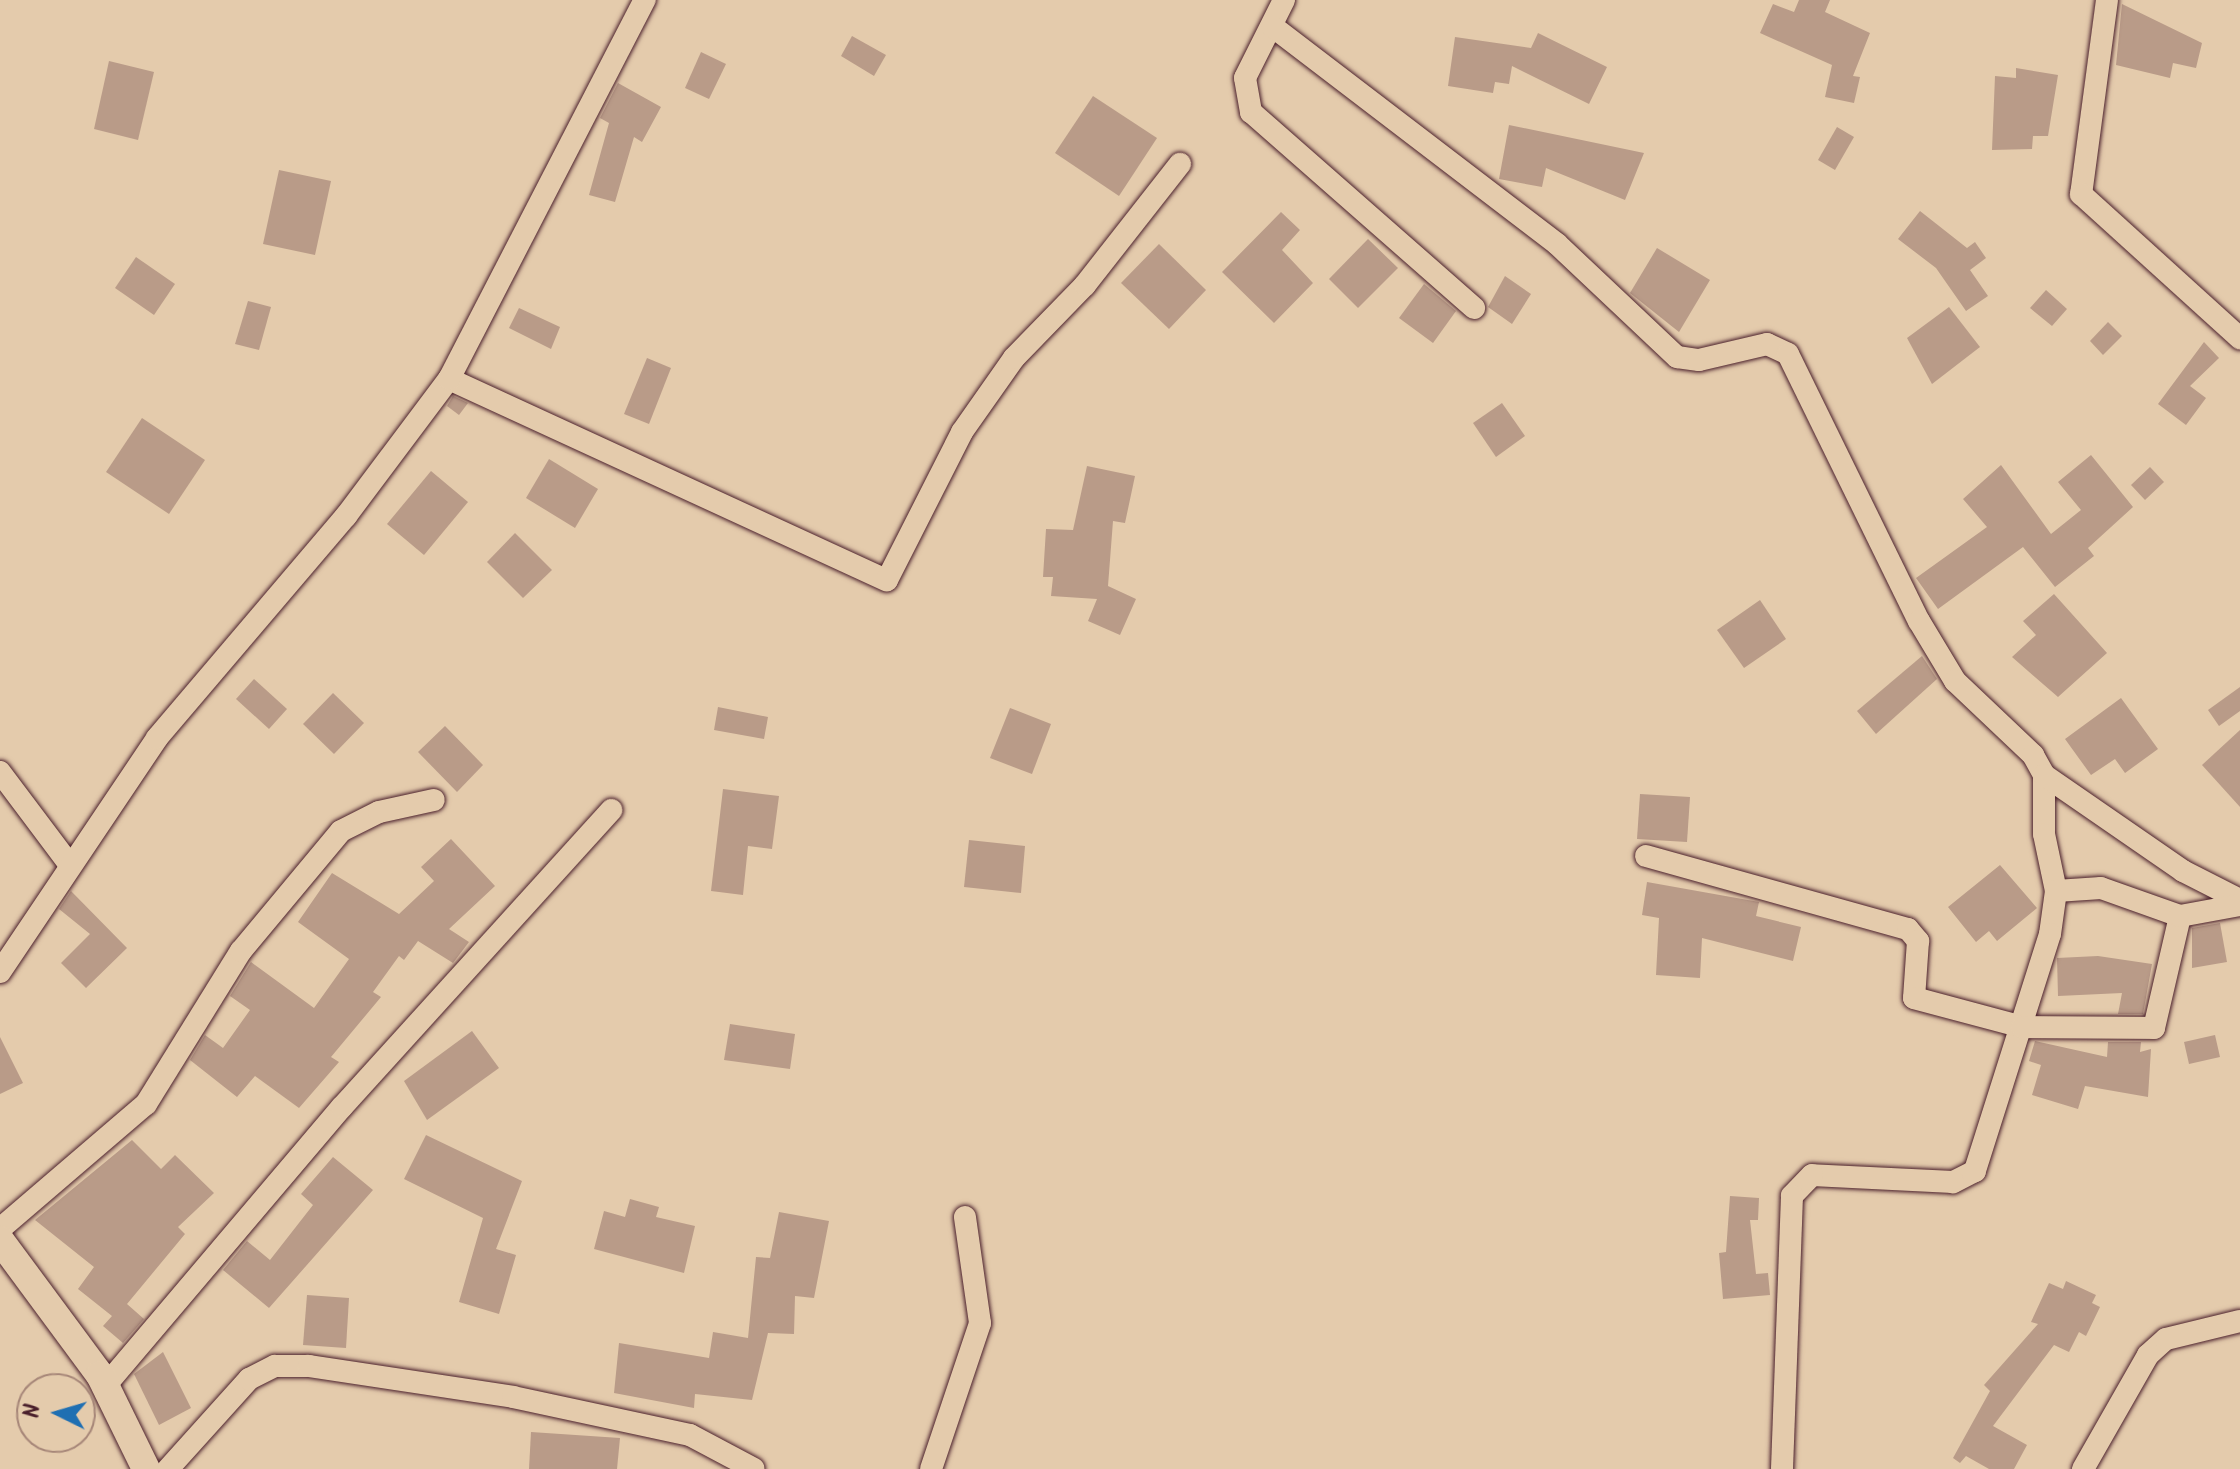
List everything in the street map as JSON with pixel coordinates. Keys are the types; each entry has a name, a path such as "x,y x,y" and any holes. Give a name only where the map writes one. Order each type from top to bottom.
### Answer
{"street":[{"path":"0,972 69,864 157,738 346,516 449,379 645,0"},
{"path":"1284,0 1245,78 1251,112 1474,308"},
{"path":"2107,0 2081,194 2240,338"},
{"path":"1272,26 1557,244 1677,357 1699,360 1767,344 1788,354 1926,633 1955,681 2033,755 2044,775 2183,871 2240,902"},
{"path":"449,379 887,580 962,432 1014,358 1085,285 1180,164"},
{"path":"0,772 69,864"},
{"path":"1782,1469 1792,1196 1812,1175 1953,1182 1975,1171 2022,1027 2056,891 2044,834 2044,775"},
{"path":"0,1229 146,1104 241,951 341,831 379,812 434,800"},
{"path":"106,1385 342,1107 611,810"},
{"path":"1646,856 1908,929 1918,941 1914,998 2022,1027 2154,1028 2180,916"},
{"path":"2056,891 2101,888 2180,916 2240,902"},
{"path":"931,1469 980,1323 965,1217"},
{"path":"0,1240 106,1385 146,1469"},
{"path":"2083,1469 2148,1355 2166,1339 2240,1321"},
{"path":"168,1469 249,1379 298,1366 622,1420 690,1435 754,1469"}],"building":[{"path":"1799,0 1830,0 1825,12 1870,33 1853,76 1860,77 1854,103 1825,97 1832,65 1760,33 1773,4 1794,12"},
{"path":"2122,4 2202,43 2196,68 2173,63 2170,78 2116,65"},
{"path":"1538,33 1607,67 1589,104 1512,66 1509,84 1495,82 1493,93 1448,86 1455,37 1531,48"},
{"path":"852,36 886,55 874,76 841,56"},
{"path":"701,52 726,64 709,99 685,88"},
{"path":"109,61 154,72 138,140 94,129"},
{"path":"2016,68 2058,75 2048,136 2033,136 2032,149 1992,150 1995,76 2016,78"},
{"path":"618,83 661,107 642,142 634,137 615,202 589,195 609,123 600,118"},
{"path":"1093,96 1157,138 1119,196 1055,153"},
{"path":"1509,125 1644,153 1625,200 1546,168 1542,187 1499,179"},
{"path":"1837,127 1854,137 1835,170 1818,160"},
{"path":"279,170 331,181 315,255 263,244"},
{"path":"1920,211 1967,248 1975,242 1986,258 1970,270 1988,296 1966,311 1936,268 1898,239"},
{"path":"1281,212 1300,230 1282,250 1313,283 1274,323 1222,272"},
{"path":"1368,239 1398,268 1358,308 1329,279"},
{"path":"1159,244 1206,290 1169,329 1121,283"},
{"path":"1657,248 1710,280 1679,332 1630,293"},
{"path":"136,257 175,284 154,315 115,288"},
{"path":"1505,276 1531,294 1512,324 1488,307"},
{"path":"1424,284 1456,311 1433,343 1399,318"},
{"path":"2046,290 2067,309 2052,326 2030,308"},
{"path":"248,301 271,307 259,350 235,344"},
{"path":"1949,307 1980,347 1932,384 1907,338"},
{"path":"519,308 560,327 551,349 509,328"},
{"path":"2108,322 2122,336 2103,355 2090,341"},
{"path":"2204,342 2219,358 2190,386 2206,398 2186,425 2158,404"},
{"path":"647,358 671,368 649,424 624,414"},
{"path":"453,396 468,403 459,415 447,406"},
{"path":"1502,403 1525,436 1496,457 1473,423"},
{"path":"142,418 205,460 169,514 106,472"},
{"path":"2091,455 2133,507 2088,548 2094,556 2055,587 2023,547 1938,609 1916,578 1987,527 1963,499 2001,465 2051,534 2081,510 2058,482"},
{"path":"549,459 598,489 575,528 526,498"},
{"path":"1087,466 1135,476 1125,523 1113,521 1108,586 1136,599 1120,635 1088,621 1097,599 1051,596 1053,577 1043,577 1046,529 1073,530"},
{"path":"2150,467 2164,482 2145,500 2131,485"},
{"path":"431,471 468,502 424,555 387,524"},
{"path":"515,533 552,570 523,598 487,562"},
{"path":"2054,594 2107,653 2058,697 2012,657 2036,635 2023,621"},
{"path":"1760,600 1786,639 1744,668 1717,630"},
{"path":"1922,656 1937,679 1876,734 1857,711"},
{"path":"254,679 287,709 269,729 236,699"},
{"path":"2240,687 2240,711 2219,726 2208,710"},
{"path":"333,693 364,723 334,754 303,724"},
{"path":"2121,698 2158,749 2125,773 2115,759 2091,775 2065,739"},
{"path":"718,707 768,717 764,739 714,730"},
{"path":"1010,708 1051,724 1032,774 990,758"},
{"path":"445,726 483,765 457,792 418,752"},
{"path":"2240,730 2240,807 2202,765"},
{"path":"723,789 779,796 772,849 748,846 743,895 711,891"},
{"path":"1640,794 1690,797 1687,842 1637,839"},
{"path":"451,839 495,886 449,929 469,942 453,963 418,941 404,960 399,956 373,992 381,997 331,1057 339,1062 299,1108 255,1076 237,1097 190,1060 205,1035 223,1048 250,1010 230,996 251,962 314,1008 349,959 298,922 332,873 399,914 434,881 421,867"},
{"path":"969,840 1025,846 1021,893 964,887"},
{"path":"2000,865 2037,908 1997,941 1989,931 1976,942 1948,907"},
{"path":"1647,882 1759,902 1756,916 1801,927 1793,961 1702,938 1700,978 1656,975 1659,918 1642,915"},
{"path":"71,891 127,948 86,988 61,963 90,934 59,909"},
{"path":"2220,923 2227,962 2192,968 2192,928"},
{"path":"2098,956 2152,964 2143,1014 2118,1014 2122,993 2058,996 2057,958"},
{"path":"730,1024 795,1034 790,1069 724,1060"},
{"path":"472,1031 499,1068 427,1120 404,1081"},
{"path":"2215,1035 2220,1057 2189,1064 2184,1042"},
{"path":"0,1037 23,1083 0,1094"},
{"path":"2035,1041 2107,1057 2108,1042 2141,1042 2140,1052 2151,1049 2148,1097 2085,1086 2078,1109 2032,1095 2041,1065 2029,1061"},
{"path":"426,1135 522,1181 496,1249 516,1255 499,1314 459,1302 483,1218 404,1179"},
{"path":"132,1140 161,1169 175,1155 214,1193 178,1227 185,1234 127,1304 144,1319 123,1343 103,1326 112,1316 78,1289 94,1267 35,1220"},
{"path":"333,1157 373,1190 269,1308 223,1270 247,1241 270,1260 313,1205 301,1194"},
{"path":"1730,1196 1759,1198 1758,1220 1750,1220 1756,1274 1768,1273 1770,1295 1723,1299 1719,1253 1726,1252"},
{"path":"630,1199 659,1207 656,1217 695,1226 684,1273 594,1249 604,1211 625,1217"},
{"path":"779,1212 829,1221 814,1298 795,1296 794,1334 768,1333 752,1400 695,1394 694,1408 614,1393 619,1343 709,1358 713,1332 748,1338 756,1257 770,1258"},
{"path":"2066,1281 2096,1295 2092,1303 2100,1307 2086,1336 2079,1332 2069,1352 2054,1345 1993,1426 2027,1445 2014,1469 1989,1469 1966,1456 1960,1463 1953,1458 1990,1391 1984,1385 2038,1324 2031,1322 2049,1283 2063,1289"},
{"path":"307,1295 349,1298 346,1348 303,1345"},
{"path":"163,1352 191,1408 159,1425 134,1374"},
{"path":"531,1432 620,1438 617,1469 529,1469"}]}
